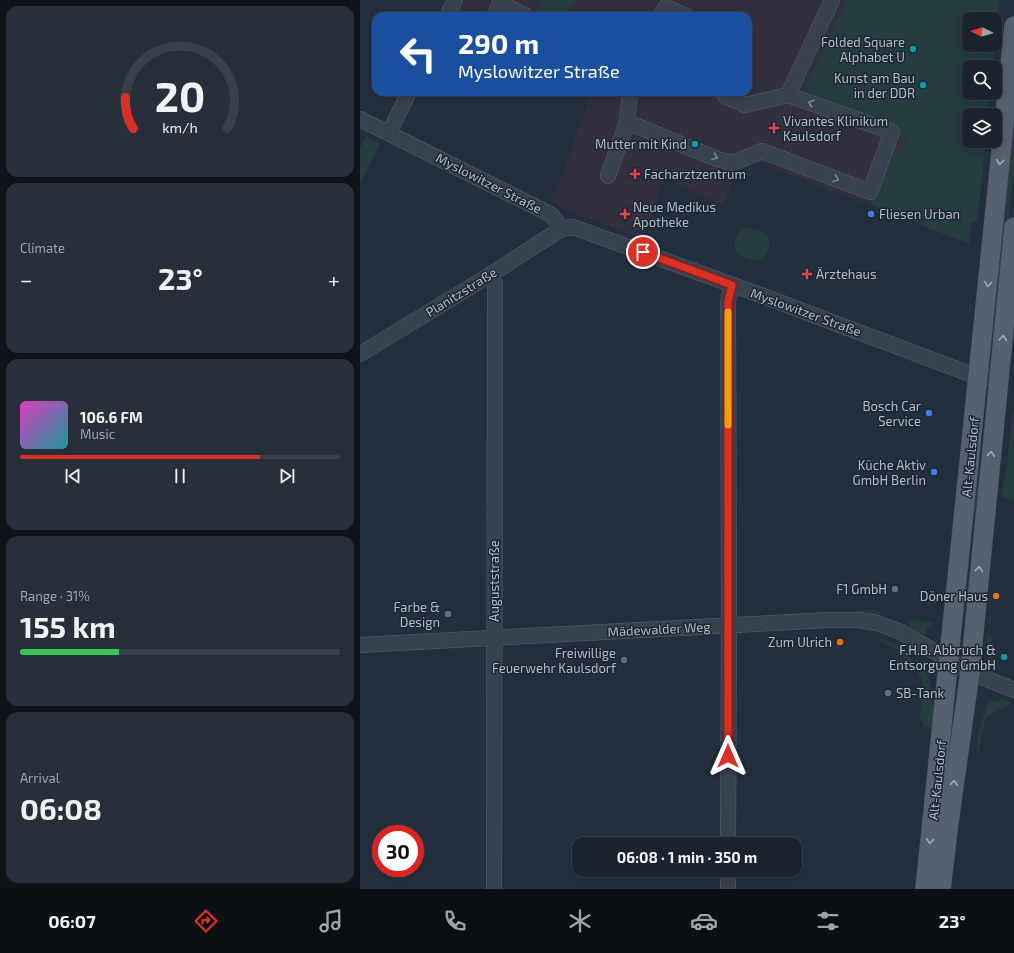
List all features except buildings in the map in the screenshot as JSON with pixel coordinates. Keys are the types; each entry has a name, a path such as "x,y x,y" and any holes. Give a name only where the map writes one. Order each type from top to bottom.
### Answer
{"main road":[{"name":"Alt-Kaulsdorf","path":"925,889 1014,26"},
{"name":"Alt-Kaulsdorf","path":"941,889 970,672 1014,227"}],"street":[{"path":"449,12 455,0"},
{"path":"788,95 832,0"},
{"path":"496,12 500,4 517,12"},
{"path":"663,12 666,6 678,12"},
{"path":"627,122 717,159 733,163 762,150 870,192 892,132 788,95 745,105 725,96"},
{"path":"389,133 407,96"},
{"path":"608,176 627,122 626,96"},
{"name":"Myslowitzer Straße","path":"360,119 550,214 561,229 573,227 978,377 999,377"},
{"name":"Planitzstraße","path":"360,354 490,275 561,229"},
{"name":"Auguststraße","path":"490,275 495,284 494,889"},
{"path":"728,837 728,302 732,285"},
{"name":"Mädewalder Weg","path":"360,645 729,625 858,620 877,623 901,632 970,672 1014,690"},
{"path":"728,877 728,889"}],"shaded area":[{"name":"Vivantes Klinikum Kaulsdorf","path":"463,0 994,0 978,12 962,12 962,52 969,52 969,60 962,60 962,100 969,100 969,108 962,108 962,148 979,148 969,244 742,156 723,205 665,177 643,238 576,214 550,201 565,167 590,98 586,96 752,96 752,12 458,12"}],"green space":[{"path":"541,0 575,0 569,12 535,12"},
{"path":"847,0 1000,0 999,12 962,12 962,52 995,52 994,60 962,60 962,100 989,100 989,108 962,108 962,148 985,148 977,223 972,221 969,244 870,204 891,148 903,152 907,140 812,99 805,86"},
{"path":"1014,83 1014,168 995,348 987,347"},
{"path":"366,136 380,144 360,185 360,148"},
{"path":"744,228 754,229 765,233 769,238 768,251 762,259 754,260 744,258 736,253 736,239 741,230"},
{"path":"1014,408 1014,501 1001,497"},
{"path":"977,448 981,448 979,464 980,497 968,622 964,621 973,533 972,493"},
{"path":"856,610 871,610 881,613 879,616 857,614"},
{"path":"909,620 933,622 931,629 927,628 926,635 911,628 909,626"},
{"path":"986,634 992,636 993,663 1009,672 992,666 989,662"},
{"path":"881,639 896,644 927,673 930,680 930,699 934,704 932,727 925,727 920,720 922,680 917,671 894,648 881,642"},
{"path":"1002,699 1012,703 986,717 978,754 976,753 978,732 988,703"}],"slow traffic":[{"path":"728,312 728,425"}],"place":[{"name":"Folded Square Alphabet U","path":"913,49"},
{"name":"Kunst am Bau in der DDR","path":"923,85"},
{"name":"Vivantes Klinikum Kaulsdorf","path":"774,128"},
{"name":"Mutter mit Kind","path":"695,144"},
{"name":"Facharztzentrum","path":"635,174"},
{"name":"Neue Medikus Apotheke","path":"625,214"},
{"name":"Fliesen Urban","path":"871,214"},
{"name":"Ärztehaus","path":"807,274"},
{"name":"Bosch Car Service","path":"929,413"},
{"name":"Küche Aktiv GmbH Berlin","path":"934,472"},
{"name":"F1 GmbH","path":"895,589"},
{"name":"Döner Haus","path":"996,596"},
{"name":"Farbe & Design","path":"448,614"},
{"name":"Zum Ulrich","path":"840,642"},
{"name":"F.H.B. Abbruch & Entsorgung GmbH","path":"1004,657"},
{"name":"Freiwillige Feuerwehr Kaulsdorf","path":"624,660"},
{"name":"SB-Tank","path":"888,693"}],"route":[{"path":"643,252 732,285 728,302 728,756"}]}
